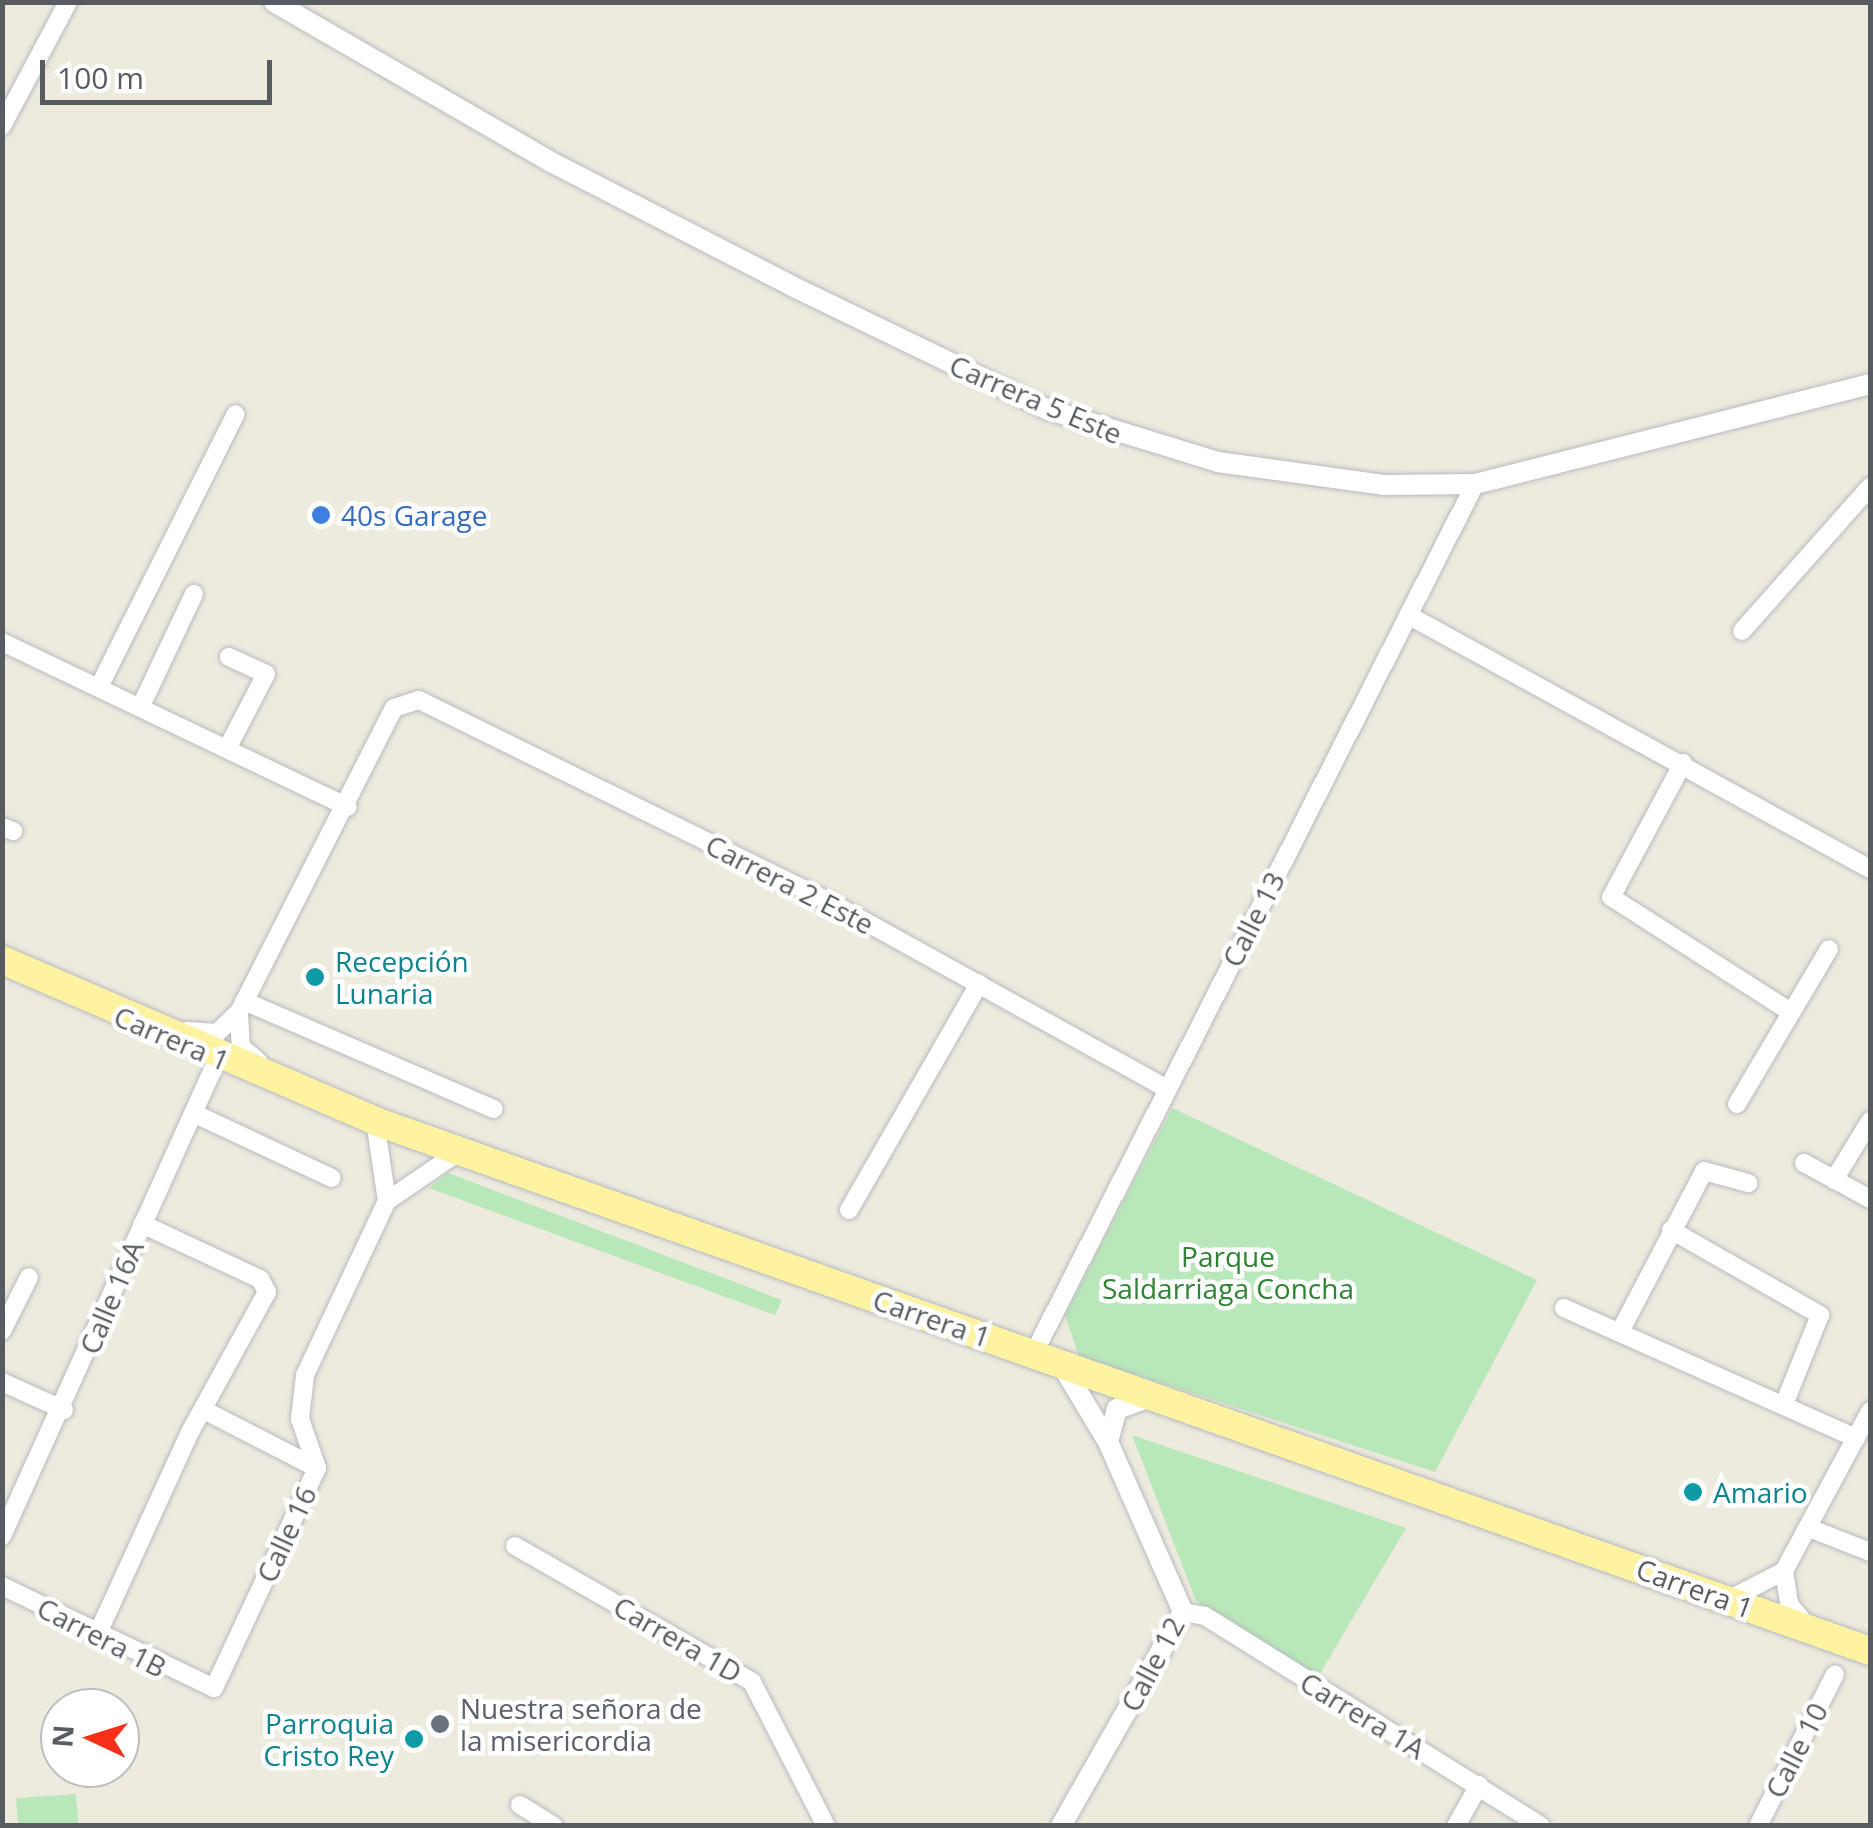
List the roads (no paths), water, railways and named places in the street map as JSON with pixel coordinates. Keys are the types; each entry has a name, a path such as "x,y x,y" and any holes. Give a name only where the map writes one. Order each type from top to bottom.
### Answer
{"main road":[{"name":"Carrera 1","path":"2,960 121,1017 375,1121 1870,1652"}],"street":[{"name":"Carrera 5 Este","path":"274,2 548,161 1077,422 1290,476 1475,484 1870,384"},
{"path":"2,126 59,7"},
{"path":"99,686 236,414"},
{"name":"Calle 13","path":"1033,1354 1475,484"},
{"path":"1742,631 1870,486"},
{"path":"142,706 194,594"},
{"path":"1408,615 1870,869"},
{"path":"2,642 229,745 348,806 241,1007 206,1036 121,1017"},
{"path":"229,656 266,674 229,745"},
{"name":"Carrera 2 Este","path":"348,806 405,700 830,902 1167,1089"},
{"path":"1683,763 1612,897 1791,1012"},
{"path":"1738,1104 1829,949"},
{"path":"849,1210 979,984"},
{"path":"241,1007 241,1047 288,1088"},
{"path":"241,1007 494,1109"},
{"name":"Calle 16A","path":"2,1536 64,1410 142,1224 218,1058"},
{"path":"192,1113 332,1178"},
{"path":"375,1121 387,1201 460,1151"},
{"path":"1834,1180 1870,1121"},
{"path":"1804,1163 1870,1199"},
{"path":"1622,1328 1704,1171 1748,1183"},
{"name":"Calle 16","path":"201,1687 214,1688 317,1468 300,1419 302,1383 387,1201"},
{"path":"98,1633 204,1410 268,1287 142,1224"},
{"path":"1671,1230 1820,1315 1785,1402"},
{"path":"2,1331 29,1277"},
{"path":"1564,1308 1622,1328 1856,1438"},
{"name":"Calle 12","path":"1061,1826 1183,1612 1108,1442 1063,1367"},
{"path":"2,1382 64,1410"},
{"path":"1108,1442 1116,1410 1150,1396"},
{"path":"204,1410 317,1468"},
{"path":"1727,1599 1753,1594 1784,1571 1870,1411"},
{"path":"1810,1528 1870,1552"},
{"name":"Carrera 1D","path":"515,1546 752,1682 826,1826"},
{"path":"1784,1571 1789,1604 1810,1629"},
{"name":"Carrera 1B","path":"2,1586 201,1687"},
{"name":"Carrera 1A","path":"1183,1612 1212,1611 1540,1826"},
{"name":"Calle 10","path":"1758,1826 1835,1674"},
{"path":"1456,1826 1479,1785"},
{"path":"520,1805 554,1826"}],"place":[{"name":"40s Garage","path":"321,515"},
{"name":"Recepción Lunaria","path":"315,977"},
{"name":"Amario","path":"1693,1492"},
{"name":"Nuestra señora de la misericordia","path":"440,1724"},
{"name":"Parroquia Cristo Rey","path":"414,1739"}],"park label":[{"name":"Parque Saldarriaga Concha","path":"1228,1272"}]}
